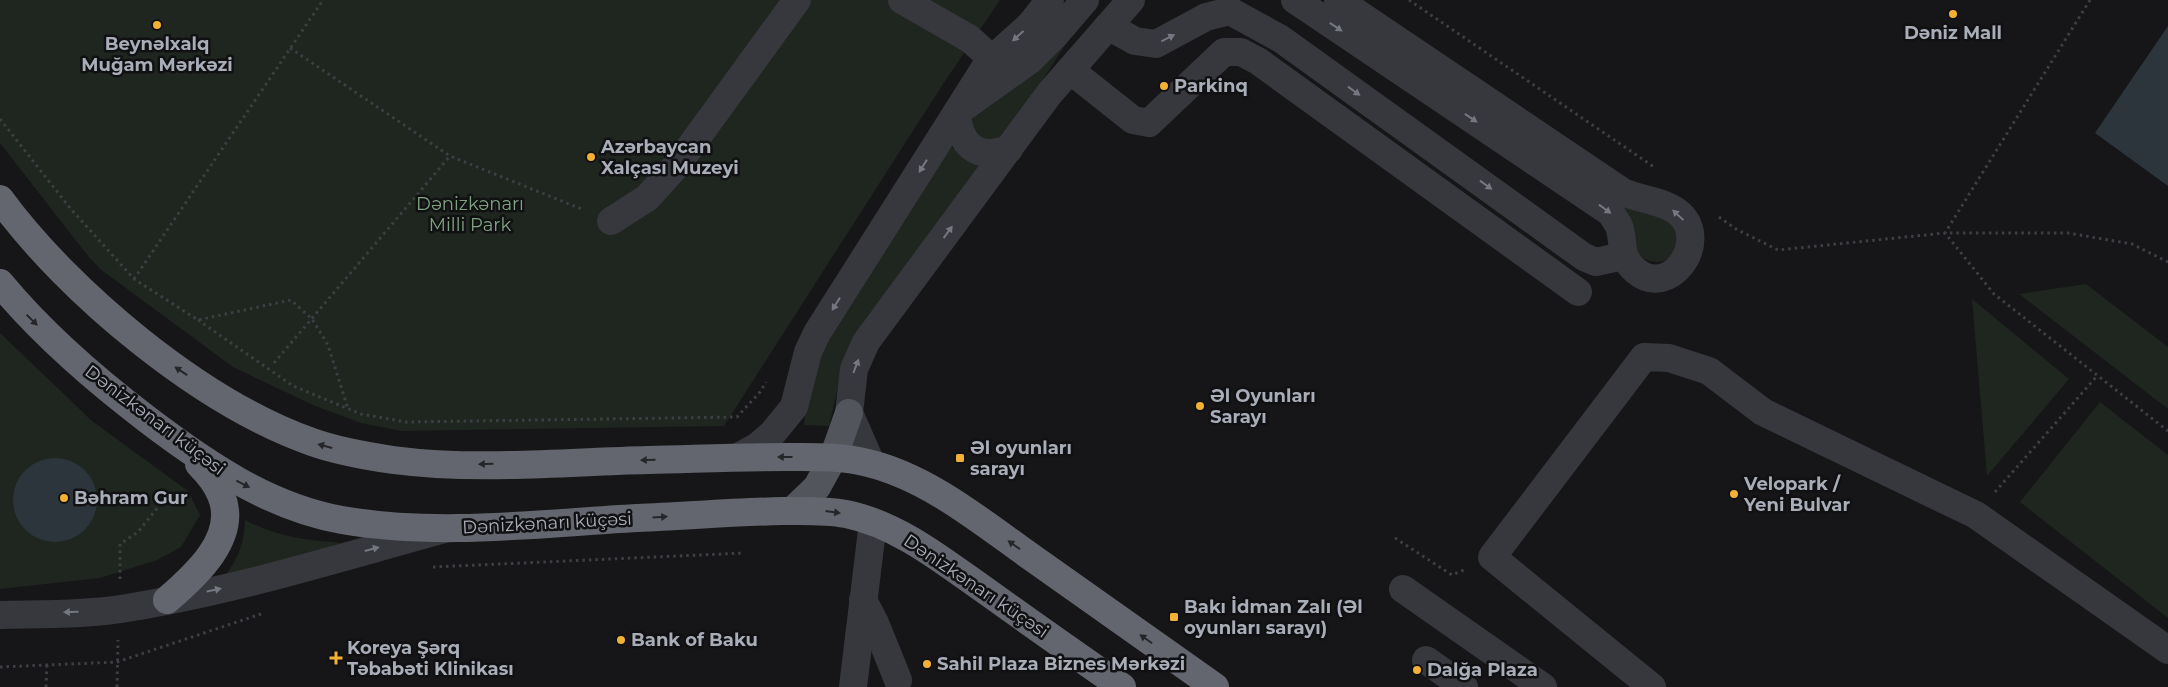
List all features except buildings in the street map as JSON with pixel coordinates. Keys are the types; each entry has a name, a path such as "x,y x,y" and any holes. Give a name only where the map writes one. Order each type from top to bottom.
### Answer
{"highway":[{"path":"0,199 18,223 54,263 96,304 160,357 224,399 278,428 312,442 393,460 452,465 738,456 832,458 871,464 911,479 969,513 1215,687"},
{"name":"Dənizkənarı küçəsi","path":"0,283 23,310 66,352 116,395 185,448 235,480 275,500 340,520 386,526 451,528 740,512 792,511 823,511 873,522 906,538 939,558 1122,687"},
{"path":"166,600 203,568 218,540 226,513 222,496 215,482 185,448"}],"main road":[{"path":"792,511 817,487 832,458 848,414"}],"street":[{"path":"612,221 647,198 677,165 797,0"},
{"path":"902,0 970,39 992,59"},
{"path":"738,456 758,446 772,434 794,407 808,352 817,333 992,59 1030,25 1050,0"},
{"path":"957,112 1030,60 1085,0"},
{"path":"1049,94 1093,18 1108,13 1131,0"},
{"path":"1296,0 1611,213 1619,226 1623,256 1636,272 1651,277 1670,276 1684,263 1689,246 1688,226 1680,215 1669,207 1624,192 1338,0"},
{"path":"1108,13 1135,41 1156,44 1206,17 1230,11 1281,39 1584,257 1596,262 1623,256"},
{"path":"871,464 848,414 854,369 866,342 1049,94 1070,70 1108,13"},
{"path":"1070,70 1133,120 1149,123 1224,52 1241,52 1258,61 1578,292"},
{"path":"957,112 958,128 962,139 973,149 995,154 1009,149"},
{"path":"1652,687 1492,557 1644,357 1656,356 1709,371 1763,412 1976,515 2168,650"},
{"path":"853,687 873,522"},
{"path":"0,615 120,609 256,581 451,528"},
{"path":"1403,589 1543,687"},
{"path":"863,600 898,680"},
{"path":"1426,660 1464,687"}],"path":[{"path":"134,279 323,0"},
{"path":"1409,0 1640,156 1660,172"},
{"path":"1945,233 2090,0"},
{"path":"290,48 450,156 612,221"},
{"path":"0,119 8,132 70,208 134,279 294,386 361,414 406,422 737,417 760,392 770,375"},
{"path":"274,363 450,156"},
{"path":"1712,212 1736,229 1778,250 1945,233 2068,233 2132,244 2168,262"},
{"path":"1945,233 1994,294 2168,431"},
{"path":"198,320 291,300 312,319 328,345 348,409"},
{"path":"1976,515 2097,376"},
{"path":"120,609 120,544 138,532 171,492"},
{"path":"1395,538 1452,575 1492,557"},
{"path":"427,567 744,553"},
{"path":"0,668 117,662 267,612"},
{"path":"117,662 117,687"},
{"path":"46,687 47,665"}],"green space":[{"name":"Dənizkənarı Milli Park","path":"0,0 1000,0 943,84 724,426 402,431 361,423 315,406 233,367 100,269 0,143"},
{"path":"1077,26 1009,133 999,143 978,139 971,129 973,114"},
{"path":"950,146 980,167 841,374 829,426 804,425 808,377 821,343"},
{"path":"1619,204 1643,210 1675,224 1678,244 1674,253 1664,261 1658,262 1646,260 1636,252 1628,236"},
{"path":"2086,284 2168,347 2168,409 2019,294"},
{"path":"1972,299 2069,379 1987,476"},
{"path":"0,333 92,421 188,491 200,515 181,547 157,560 100,578 0,589"},
{"path":"2100,402 2168,455 2168,618 2020,502"},
{"path":"245,520 257,526 292,537 341,543 282,565 225,576 240,550"}],"shaded area":[{"path":"2168,26 2168,186 2095,133"},
{"path":"55,458 71,461 85,470 94,484 97,500 94,516 85,530 71,539 55,542 39,539 25,530 16,516 13,500 16,484 25,470 39,461"}],"place":[{"name":"Dəniz Mall","path":"1953,14"},
{"name":"Beynəlxalq Muğam Mərkəzi","path":"157,25"},
{"name":"Parkinq","path":"1164,86"},
{"name":"Azərbaycan Xalçası Muzeyi","path":"591,157"},
{"name":"Əl Oyunları Sarayı","path":"1200,406"},
{"name":"Əl oyunları sarayı","path":"960,458"},
{"name":"Velopark / Yeni Bulvar","path":"1734,494"},
{"name":"Bəhram Gur","path":"64,498"},
{"name":"Bakı İdman Zalı (Əl oyunları sarayı)","path":"1174,617"},
{"name":"Bank of Baku","path":"621,640"},
{"name":"Koreya Şərq Təbabəti Klinikası","path":"336,658"},
{"name":"Sahil Plaza Biznes Mərkəzi","path":"927,664"},
{"name":"Dalğa Plaza","path":"1417,670"}]}
